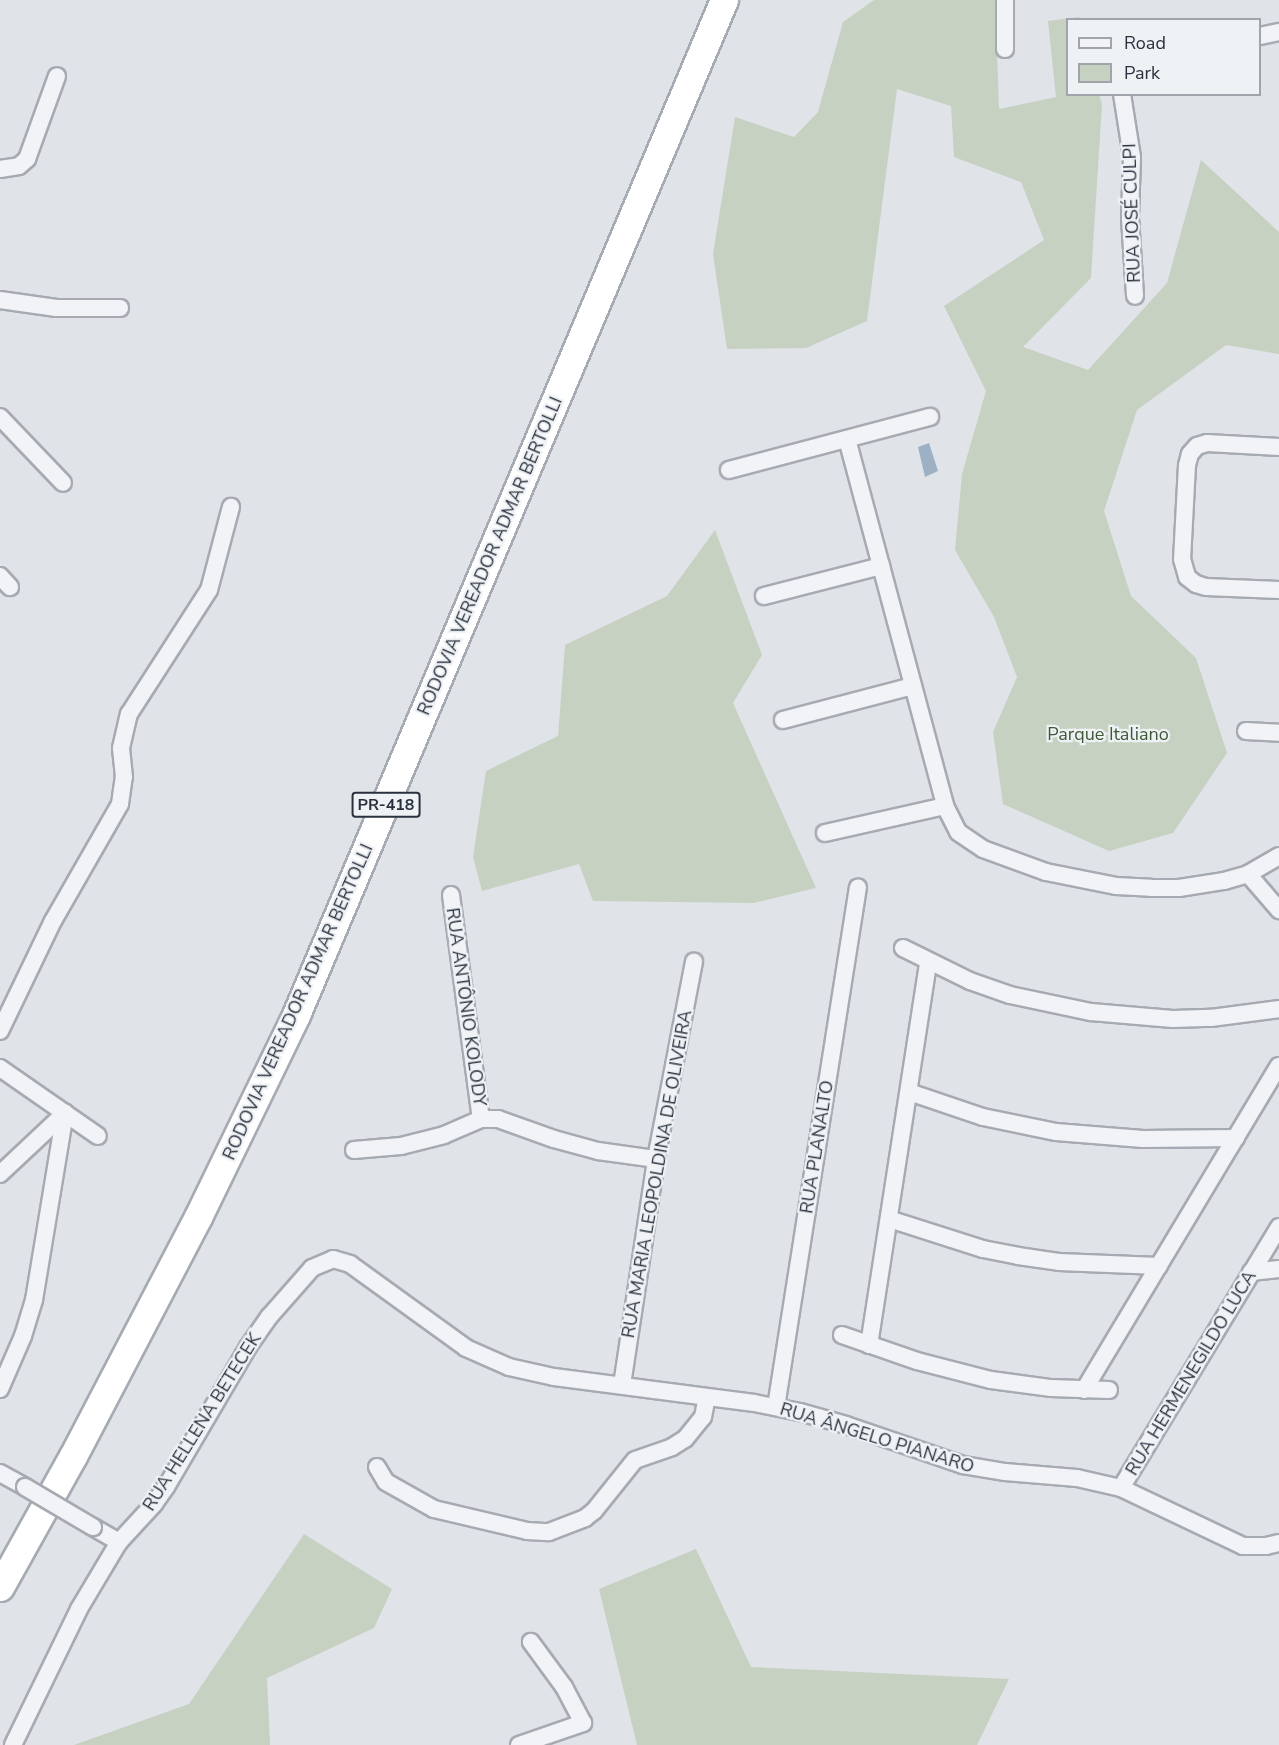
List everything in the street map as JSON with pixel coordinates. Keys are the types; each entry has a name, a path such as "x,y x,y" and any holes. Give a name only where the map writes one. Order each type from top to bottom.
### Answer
{"highway":[{"name":"RODOVIA VEREADOR ADMAR BERTOLLI","path":"0,1587 73,1456 198,1217 296,1015 724,0"}],"street":[{"path":"1005,0 1005,49"},
{"path":"1261,36 1279,32"},
{"path":"0,170 20,166 27,159 57,76"},
{"name":"RUA JOSÉ CULPI","path":"1122,96 1132,157 1130,218 1135,296"},
{"path":"0,300 56,308 120,308"},
{"path":"0,417 63,483"},
{"path":"729,470 930,417"},
{"path":"847,439 945,806 958,832 983,849 1046,872 1116,886 1179,888 1248,874 1277,861"},
{"path":"1279,447 1207,443 1197,446 1190,454 1187,465 1182,559 1187,578 1196,584 1206,587 1279,590"},
{"path":"0,1030 53,921 120,804 124,777 121,748 129,714 209,590 231,507"},
{"path":"764,596 881,566"},
{"path":"783,720 913,686"},
{"path":"1246,731 1279,733"},
{"path":"825,833 945,806"},
{"path":"1248,874 1279,910"},
{"name":"RUA PLANALTO","path":"776,1407 858,887"},
{"name":"RUA ANTÔNIO KOLODY","path":"451,895 481,1119 498,1119 554,1139 598,1151 656,1159"},
{"path":"903,948 928,962 1010,995 1090,1012 1183,1019 1242,1015 1279,1009"},
{"name":"RUA MARIA LEOPOLDINA DE OLIVEIRA","path":"622,1385 656,1159 694,962"},
{"path":"870,1345 928,962"},
{"path":"1084,1390 1279,1066"},
{"path":"0,1068 98,1136"},
{"path":"909,1092 983,1117 1056,1132 1143,1139 1236,1138"},
{"path":"0,1174 65,1113"},
{"path":"0,1389 23,1336 33,1300 65,1113"},
{"path":"354,1150 400,1146 452,1132 481,1119"},
{"path":"889,1219 983,1249 1017,1256 1059,1262 1159,1266"},
{"name":"RUA HERMENEGILDO LUCA","path":"1121,1488 1279,1227"},
{"name":"RUA HELLENA BETECEK","path":"13,1745 79,1609 119,1542 154,1504 166,1487 248,1347 294,1285 321,1262 340,1259 350,1264"},
{"name":"RUA ÂNGELO PIANARO","path":"350,1264 444,1334 488,1359 533,1373 776,1407 825,1418 963,1465 1077,1478 1121,1488 1159,1504 1230,1542 1255,1547 1279,1543"},
{"path":"1251,1272 1279,1269"},
{"path":"842,1335 954,1372 991,1380 1020,1385 1109,1390"},
{"path":"377,1467 386,1482 434,1509 526,1531 549,1532 585,1518 594,1511 635,1460 672,1447 685,1439 703,1417 707,1397"},
{"path":"0,1473 119,1542"},
{"path":"519,1745 583,1723 564,1687 531,1642"}],"green space":[{"name":"Parque Italiano","path":"874,0 995,0 999,109 1056,97 1048,21 1066,19 1066,96 1099,96 1102,104 1091,278 1023,347 1088,370 1167,283 1201,160 1279,232 1279,354 1226,345 1137,410 1104,511 1131,596 1196,658 1227,753 1173,833 1109,851 1003,804 993,732 1017,677 994,617 955,550 962,474 986,391 944,306 1044,240 1021,182 954,157 951,106 897,89 867,321 806,348 727,349 713,254 735,117 794,137 818,112 843,22"},
{"path":"715,530 762,655 733,703 816,888 754,903 593,901 579,864 482,891 473,857 486,771 558,736 565,645 667,596"},
{"path":"304,1534 392,1589 374,1628 267,1678 270,1745 74,1745 189,1704"},
{"path":"696,1549 751,1667 1009,1679 977,1745 637,1745 599,1589"}],"water":[{"path":"929,443 938,471 925,477 918,447"}]}
